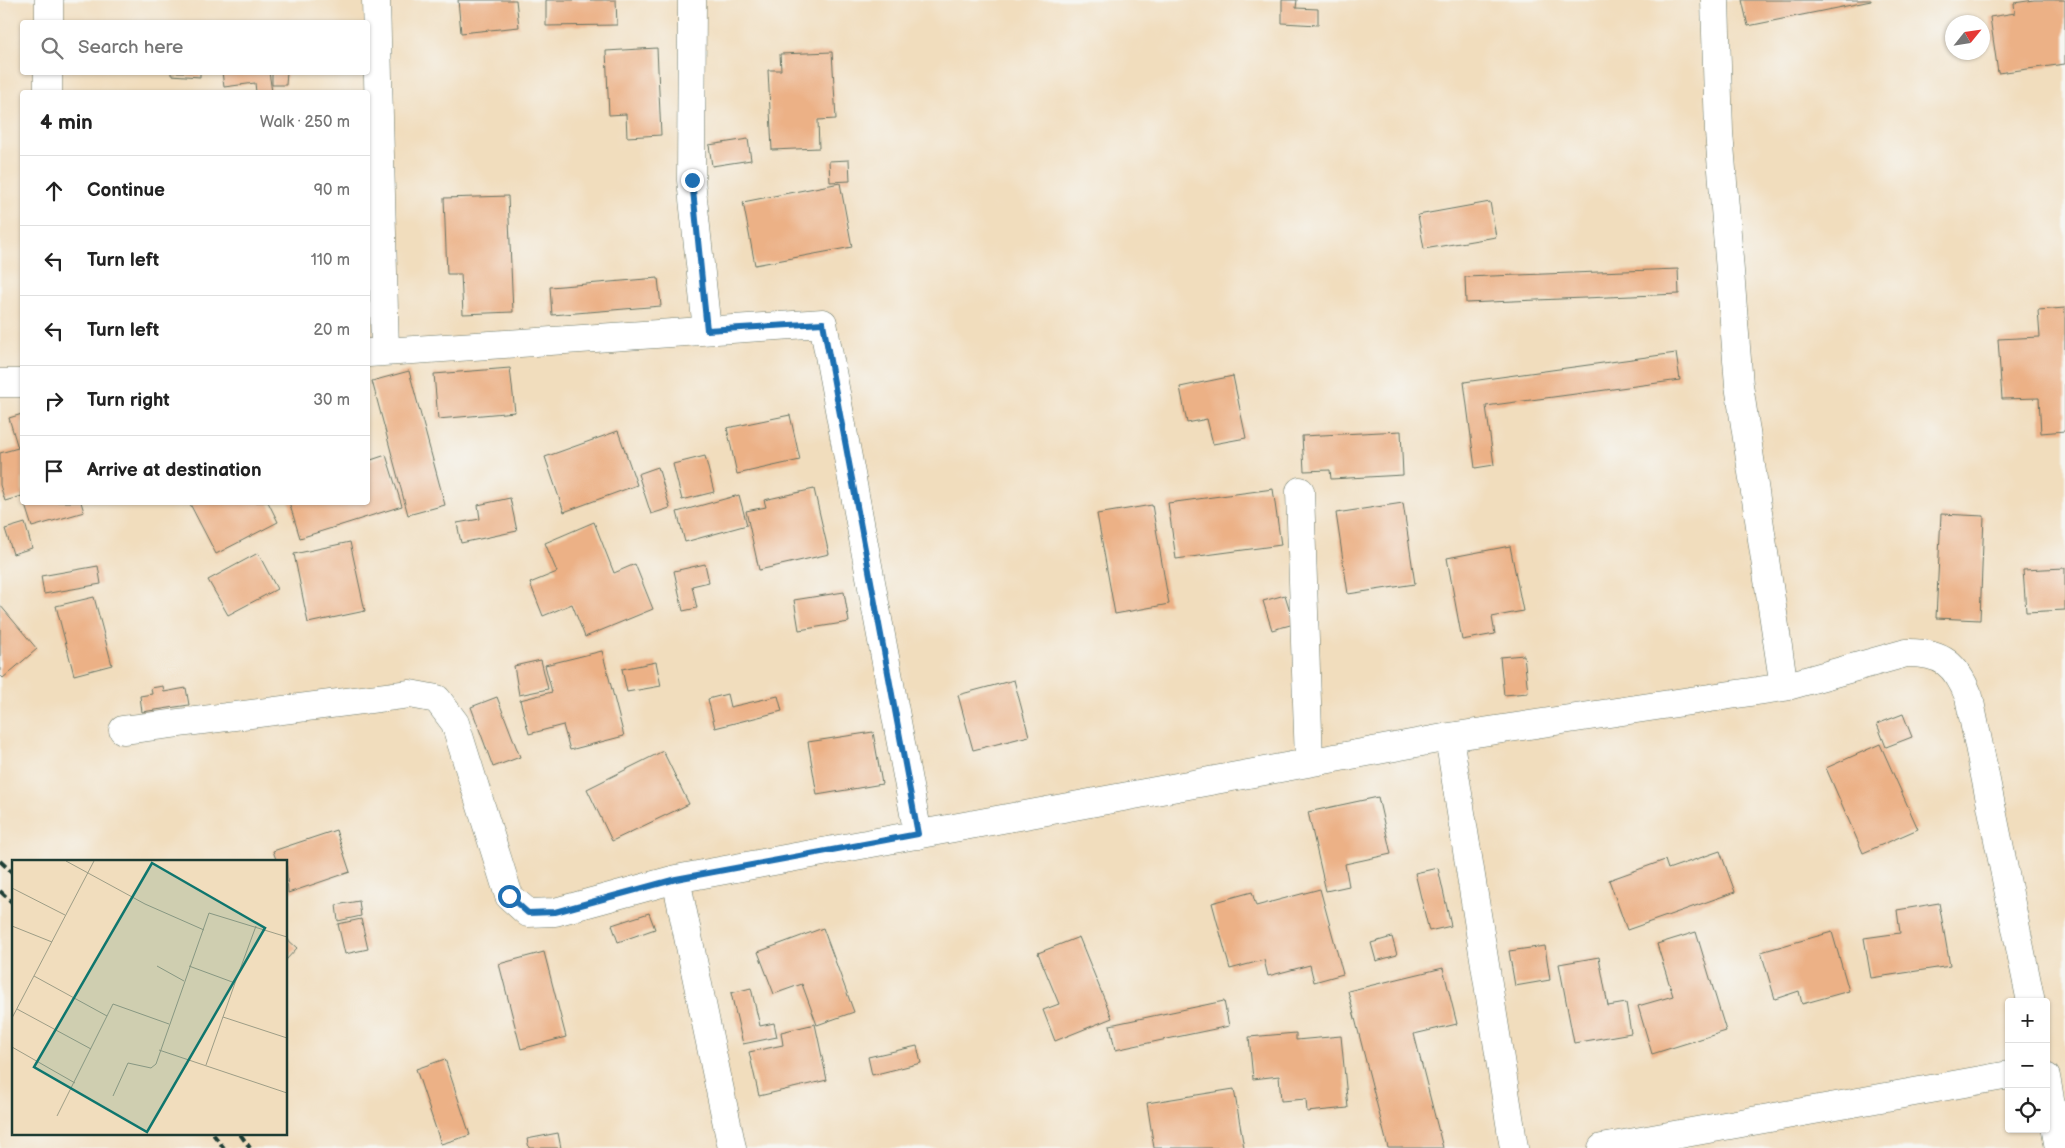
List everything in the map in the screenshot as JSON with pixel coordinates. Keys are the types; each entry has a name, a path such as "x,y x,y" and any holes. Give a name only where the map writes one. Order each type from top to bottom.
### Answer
{"street":[{"path":"49,0 49,20"},
{"path":"376,0 376,352 823,323 918,834"},
{"path":"692,0 692,180 707,330"},
{"path":"1715,0 1719,132 1739,384 1784,687"},
{"path":"48,75 48,90"},
{"path":"0,383 20,383"},
{"path":"1300,491 1309,762"},
{"path":"123,730 410,694 437,699 455,724 509,896 528,913 555,912 676,879 1449,737 1784,687 1906,653 1922,653 1938,657 1951,665 1961,677 1969,697 2030,998"},
{"path":"1449,737 1514,1148"},
{"path":"676,879 732,1148"},
{"path":"1602,1148 2005,1076"},
{"path":"2048,1088 2059,1148"}],"building":[{"path":"458,0 516,0 519,27 461,33"},
{"path":"546,0 616,0 617,25 546,26"},
{"path":"1282,0 1297,0 1296,8 1318,9 1318,25 1282,23"},
{"path":"1742,0 1871,0 1871,1 1748,26"},
{"path":"2034,0 2065,0 2065,64 1998,73 1990,17 2015,13 2014,3"},
{"path":"657,48 661,135 627,137 626,114 609,115 606,51"},
{"path":"832,52 836,119 818,120 819,148 772,150 768,70 781,70 780,54"},
{"path":"171,75 200,75 200,77"},
{"path":"222,75 269,75 272,90 256,90 255,83 224,87"},
{"path":"272,75 287,75 286,85 272,85"},
{"path":"748,139 751,160 712,166 709,145"},
{"path":"849,160 850,181 830,182 829,161"},
{"path":"840,183 852,247 755,265 743,202"},
{"path":"508,196 513,312 463,314 461,274 447,274 444,198"},
{"path":"1490,202 1496,237 1424,249 1418,215"},
{"path":"1678,269 1679,294 1466,303 1465,277"},
{"path":"658,278 661,306 552,315 550,287"},
{"path":"2065,308 2065,431 2041,433 2039,398 2002,399 1998,339 2040,337 2038,310"},
{"path":"1676,353 1680,380 1486,406 1494,465 1475,468 1464,382"},
{"path":"510,368 515,412 438,419 434,374"},
{"path":"409,371 445,505 408,515 372,381"},
{"path":"1233,376 1246,438 1213,444 1207,419 1187,423 1180,387"},
{"path":"20,415 20,497 5,501 0,485 0,453 18,448 9,418"},
{"path":"790,415 800,460 737,474 727,428"},
{"path":"618,431 637,485 564,512 545,457"},
{"path":"1401,431 1403,475 1331,479 1330,470 1304,471 1302,436"},
{"path":"386,455 402,506 300,538 290,505 370,505 370,460"},
{"path":"705,456 714,492 682,500 673,464"},
{"path":"658,467 670,508 651,514 638,474"},
{"path":"814,489 829,554 759,570 746,511 766,507 764,500"},
{"path":"1273,489 1281,545 1176,559 1168,503"},
{"path":"739,495 747,525 685,542 677,512"},
{"path":"510,498 517,531 461,543 457,523 480,519 478,505"},
{"path":"1403,503 1415,584 1348,594 1336,513"},
{"path":"25,505 82,505 84,512 32,527"},
{"path":"191,505 270,505 278,522 216,554"},
{"path":"1152,505 1169,604 1115,614 1097,514"},
{"path":"1941,514 1984,516 1980,620 1936,618"},
{"path":"594,522 614,573 635,564 653,609 585,637 572,604 543,616 530,583 557,572 545,543"},
{"path":"25,523 32,548 13,554 5,529"},
{"path":"350,542 365,611 308,623 294,554"},
{"path":"1510,546 1523,611 1492,617 1495,634 1462,640 1447,558"},
{"path":"258,553 277,589 228,615 208,580"},
{"path":"705,564 709,582 692,586 697,608 683,611 674,571"},
{"path":"98,566 101,584 44,594 41,576"},
{"path":"2065,568 2065,610 2026,612 2023,570"},
{"path":"844,592 849,622 799,630 794,600"},
{"path":"1285,595 1294,624 1272,630 1263,601"},
{"path":"94,597 112,665 74,675 56,606"},
{"path":"0,605 37,649 3,678 0,675"},
{"path":"602,651 624,736 570,750 563,725 529,734 520,700 552,692 545,665"},
{"path":"1524,655 1528,693 1504,695 1500,657"},
{"path":"541,660 548,689 519,695 514,666"},
{"path":"656,662 661,686 627,692 622,669"},
{"path":"1014,680 1029,736 973,750 958,695"},
{"path":"163,686 164,692 186,688 189,705 142,712 140,696 152,694 151,688"},
{"path":"727,694 730,707 778,696 782,711 715,728 708,699"},
{"path":"497,697 520,757 493,767 471,707"},
{"path":"1903,714 1912,737 1886,747 1877,724"},
{"path":"873,732 882,784 817,795 808,742"},
{"path":"1880,744 1918,829 1863,853 1826,768"},
{"path":"663,751 689,804 612,841 587,789"},
{"path":"1378,797 1391,854 1345,864 1349,886 1326,891 1308,812"},
{"path":"336,830 350,872 288,893 288,860 276,860 273,851"},
{"path":"1720,851 1735,892 1627,930 1609,880 1665,860 1668,869"},
{"path":"1438,868 1451,926 1429,931 1415,873"},
{"path":"1320,889 1343,974 1314,982 1310,965 1268,976 1264,960 1230,969 1212,903 1252,892 1256,906"},
{"path":"359,901 361,916 338,921 336,905"},
{"path":"1939,903 1950,966 1871,978 1864,938 1900,933 1897,910"},
{"path":"649,913 655,929 618,942 612,925"},
{"path":"361,919 368,949 345,954 338,924"},
{"path":"823,928 854,1012 817,1025 802,984 774,994 758,952"},
{"path":"1696,932 1726,1031 1652,1054 1638,1006 1673,996 1657,944"},
{"path":"1832,932 1849,991 1802,1004 1799,991 1775,999 1761,952"},
{"path":"1079,937 1112,1018 1055,1041 1043,1010 1059,1004 1038,953"},
{"path":"1392,937 1397,955 1376,961 1371,943"},
{"path":"288,940 297,948 288,958"},
{"path":"1545,946 1550,980 1515,986 1509,951"},
{"path":"544,952 566,1037 521,1049 499,964"},
{"path":"1599,957 1608,1006 1626,1003 1631,1033 1574,1043 1559,964"},
{"path":"1443,968 1457,1024 1414,1034 1443,1148 1388,1148 1348,991"},
{"path":"751,988 760,1026 774,1023 777,1037 743,1044 731,993"},
{"path":"1224,1001 1229,1026 1115,1050 1110,1025"},
{"path":"815,1024 827,1080 759,1096 749,1052 783,1045 781,1032"},
{"path":"1296,1033 1296,1040 1341,1036 1348,1108 1307,1112 1306,1099 1281,1101 1279,1076 1253,1079 1249,1037"},
{"path":"917,1046 921,1063 872,1075 868,1057"},
{"path":"445,1059 470,1135 441,1144 416,1069"},
{"path":"1234,1089 1244,1148 1154,1148 1147,1103"},
{"path":"558,1133 561,1148 529,1148 527,1139"}],"railway":[{"path":"0,861 12,872"},
{"path":"0,891 12,902"},
{"path":"215,1136 224,1148"},
{"path":"241,1136 250,1148"}],"route":[{"path":"509,896 528,913 555,912 676,879 918,834 823,323 707,330 692,180"}]}
